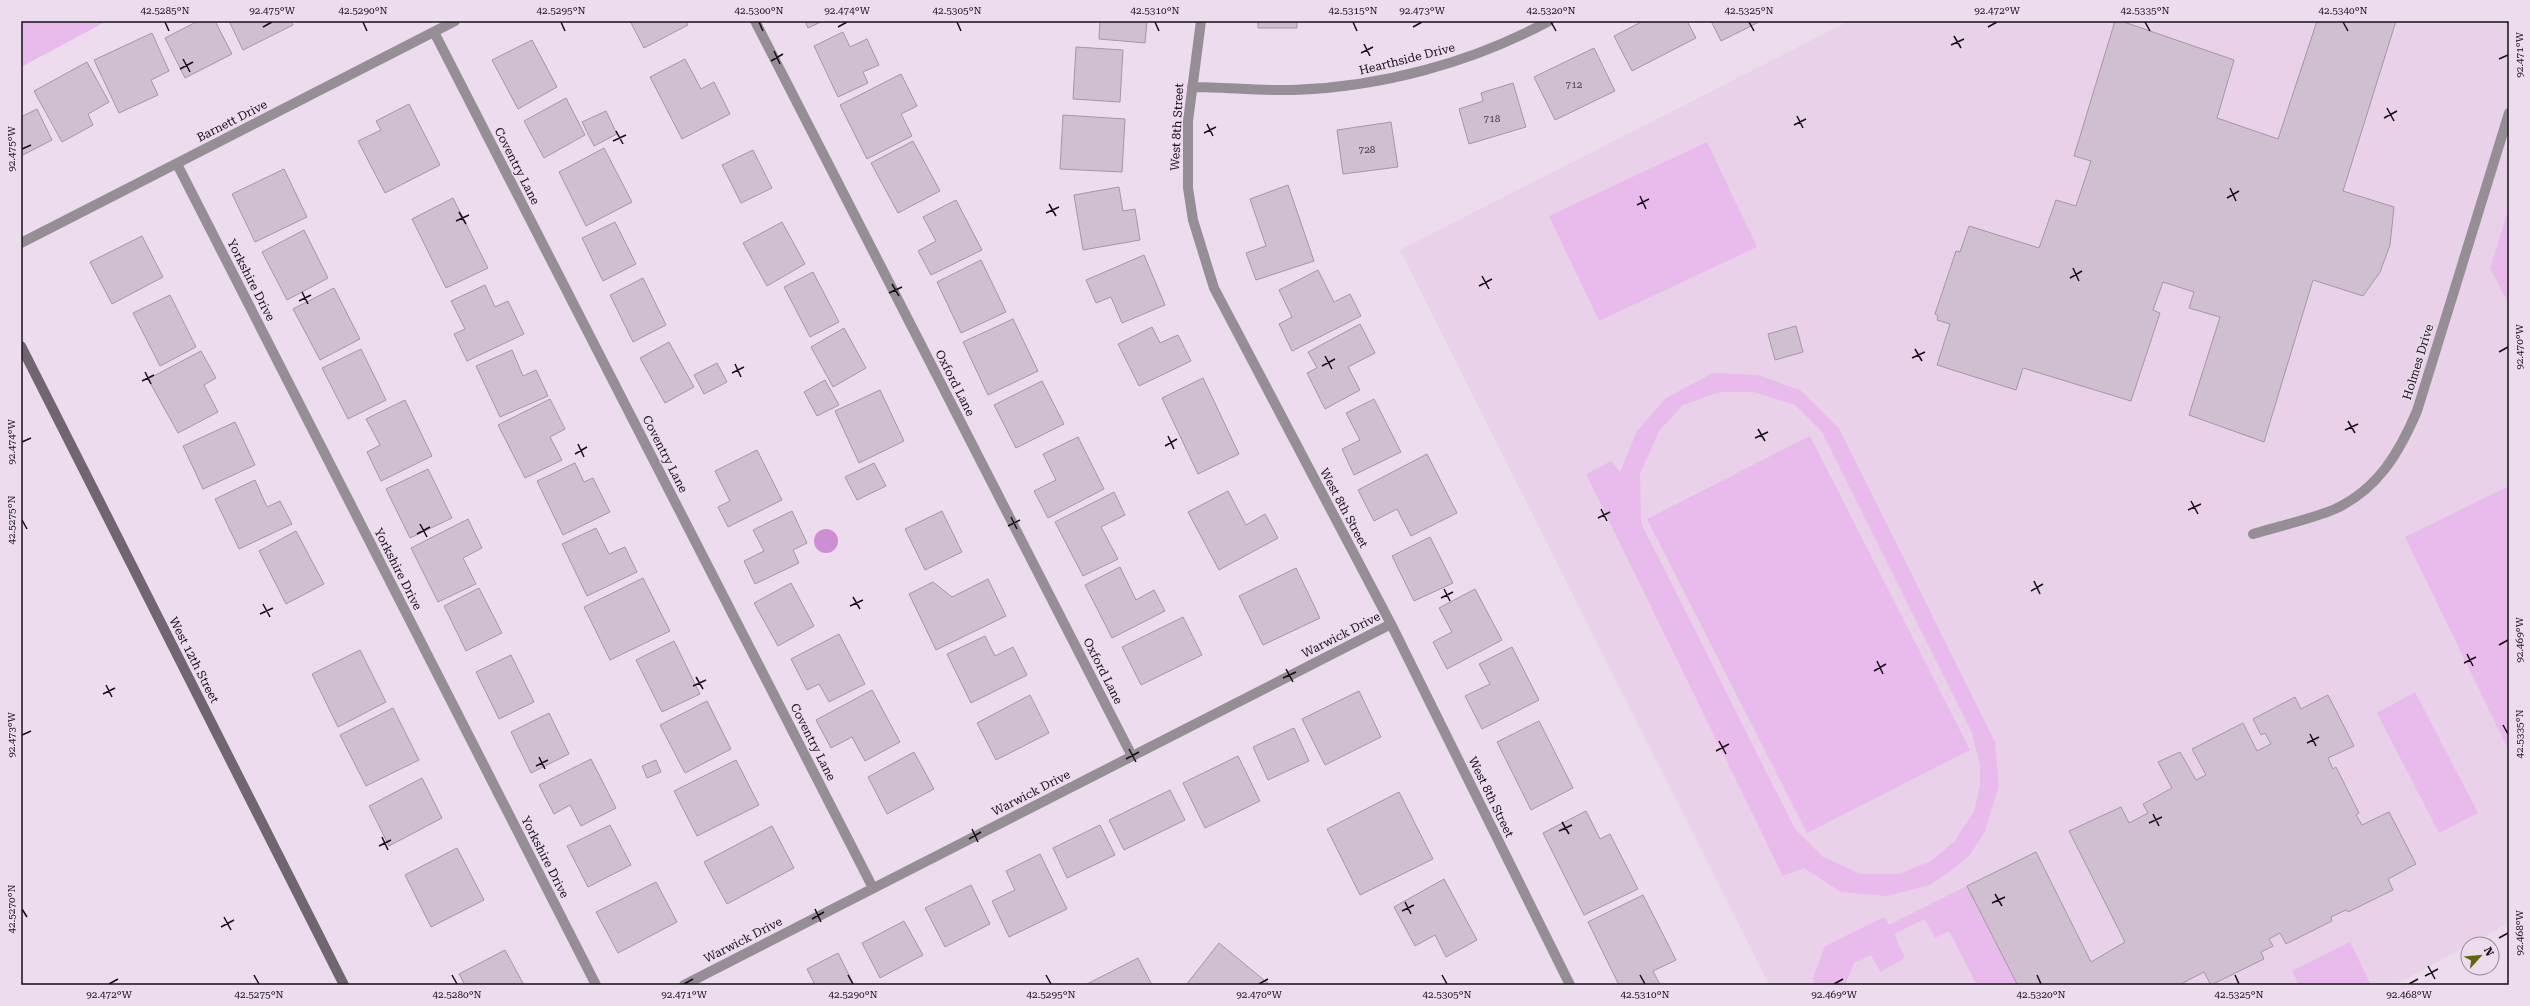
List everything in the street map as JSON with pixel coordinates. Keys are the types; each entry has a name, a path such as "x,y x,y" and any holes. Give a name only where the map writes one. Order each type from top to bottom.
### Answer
{"main road":[{"name":"West 12th Street","path":"21,346 344,985"}],"street":[{"name":"Barnett Drive","path":"21,243 455,21"},
{"name":"Oxford Lane","path":"755,21 1132,756"},
{"name":"West 8th Street","path":"1201,21 1192,87 1186,155 1188,188 1197,233 1214,288 1391,624 1570,985"},
{"name":"Hearthside Drive","path":"1192,87 1292,90 1378,81 1466,58 1505,42 1549,21"},
{"name":"Coventry Lane","path":"434,32 873,888"},
{"name":"Holmes Drive","path":"2253,534 2335,509 2369,486 2386,469 2402,445 2417,411 2509,113"},
{"name":"Yorkshire Drive","path":"177,164 596,985"},
{"name":"Warwick Drive","path":"684,985 1391,624"}],"shaded area":[{"path":"21,21 107,21 21,67"},
{"path":"1849,21 2509,21 2509,207 2490,268 2509,305 2509,923 2485,936 2460,936 2460,950 2395,985 1769,985 1400,250"},
{"path":"1707,142 1757,247 1599,321 1549,216"},
{"path":"2509,207 2509,305 2490,268"},
{"path":"1713,373 1758,375 1800,390 1839,428 1995,742 1999,786 1985,831 1969,856 1930,885 1887,896 1841,892 1804,868 1783,876 1586,474 1611,461 1620,472 1637,431 1666,398","holes":["1720,392 1754,392 1795,405 1822,432 1972,733 1980,766 1980,785 1974,811 1955,841 1931,861 1899,874 1861,874 1823,857 1795,829 1641,523 1640,474 1659,431 1683,405"]},
{"path":"1810,436 1970,750 1807,833 1647,519"},
{"path":"2509,486 2509,751 2405,537"},
{"path":"826,529 835,532 838,541 835,550 826,553 817,550 814,541 817,532"},
{"path":"2415,692 2478,813 2439,833 2377,713"},
{"path":"1967,886 2017,984 1977,985 1949,931 1935,938 1925,919 1894,934 1905,958 1880,972 1871,955 1854,963 1845,985 1816,985 1813,978 1825,946 1884,917 1889,925"},
{"path":"2350,942 2371,985 2299,985 2292,971"}],"building":[{"path":"198,21 215,21 232,54 185,78 165,38"},
{"path":"229,21 291,21 293,25 243,50"},
{"path":"630,21 686,21 688,25 644,48"},
{"path":"805,21 823,21 808,28"},
{"path":"1100,21 1147,21 1145,43 1099,39"},
{"path":"1258,21 1297,21 1297,28 1258,28"},
{"path":"1643,21 1687,21 1696,38 1632,71 1614,36"},
{"path":"1711,21 1761,21 1721,41"},
{"path":"2115,21 2121,21 2234,60 2217,118 2278,139 2317,21 2396,21 2343,191 2394,207 2390,245 2380,272 2363,296 2313,280 2264,442 2189,415 2220,317 2189,308 2194,292 2163,282 2153,310 2160,313 2131,401 2023,368 2016,390 1937,365 1950,324 1937,320 1938,316 1935,314 1956,251 1960,252 1969,226 2039,248 2056,200 2076,206 2091,161 2074,156"},
{"path":"843,32 850,47 867,39 879,65 863,72 868,83 838,97 814,46"},
{"path":"152,33 169,71 151,80 158,95 119,113 94,60"},
{"path":"532,40 557,87 518,109 492,60"},
{"path":"1076,47 1123,50 1120,102 1073,99"},
{"path":"1594,48 1615,91 1555,120 1534,77"},
{"path":"685,59 701,89 714,82 730,114 682,139 650,77"},
{"path":"87,62 109,102 88,114 93,125 62,142 34,91"},
{"path":"901,74 917,106 901,114 912,136 867,159 840,105"},
{"path":"1513,83 1526,127 1469,144 1459,109 1483,101 1481,93"},
{"path":"566,98 585,135 544,158 524,121"},
{"path":"409,104 440,165 385,193 358,141 381,130 376,121"},
{"path":"37,109 52,140 21,156 21,117"},
{"path":"606,111 617,134 594,146 582,122"},
{"path":"1063,115 1125,119 1122,172 1060,169"},
{"path":"1391,122 1398,167 1343,174 1337,130"},
{"path":"913,141 940,191 898,213 871,163"},
{"path":"604,148 632,202 586,226 559,172"},
{"path":"753,150 772,188 741,203 722,165"},
{"path":"284,169 307,217 255,242 232,194"},
{"path":"1288,185 1314,261 1256,280 1246,253 1266,246 1250,199"},
{"path":"1119,187 1123,211 1135,209 1140,240 1083,250 1074,195"},
{"path":"453,198 488,268 446,288 412,219"},
{"path":"956,200 982,250 931,275 918,251 936,241 923,217"},
{"path":"615,222 636,264 603,281 582,238"},
{"path":"782,222 805,264 767,286 743,243"},
{"path":"304,230 328,278 287,300 262,252"},
{"path":"142,236 163,277 112,304 90,262"},
{"path":"1144,255 1165,305 1122,323 1111,297 1096,303 1086,280"},
{"path":"981,260 1006,312 961,333 937,282"},
{"path":"1318,270 1334,302 1350,294 1361,316 1292,351 1279,324 1292,317 1279,290"},
{"path":"813,272 839,322 810,337 784,287"},
{"path":"643,278 666,325 633,342 610,295"},
{"path":"485,285 495,307 508,301 524,334 467,361 454,334 465,329 451,301"},
{"path":"334,288 360,339 320,360 293,309"},
{"path":"170,295 196,347 160,366 133,313"},
{"path":"1013,319 1038,371 988,395 963,342"},
{"path":"1360,324 1375,353 1348,367 1360,390 1325,409 1307,373 1317,368 1308,352"},
{"path":"1796,326 1803,352 1775,360 1768,334"},
{"path":"1152,327 1160,343 1178,335 1191,361 1139,386 1118,344"},
{"path":"844,328 866,368 833,387 811,347"},
{"path":"669,342 694,387 665,403 640,358"},
{"path":"361,349 386,400 348,419 322,368"},
{"path":"512,350 523,376 536,370 548,396 500,417 476,366"},
{"path":"201,351 216,378 204,385 218,412 178,433 148,379"},
{"path":"717,363 727,382 704,394 694,375"},
{"path":"1203,378 1239,454 1198,474 1162,398"},
{"path":"825,380 839,405 817,416 804,392"},
{"path":"1042,381 1064,424 1016,448 994,405"},
{"path":"880,390 904,441 859,463 835,411"},
{"path":"550,399 565,429 550,437 562,460 525,478 498,425"},
{"path":"1374,399 1401,452 1354,475 1342,449 1360,440 1346,413"},
{"path":"405,400 432,456 381,481 367,452 380,445 366,419"},
{"path":"235,422 255,465 203,489 183,446"},
{"path":"1078,437 1104,489 1048,518 1034,491 1056,480 1043,454"},
{"path":"757,450 782,500 728,527 718,507 730,501 715,471"},
{"path":"1427,454 1457,513 1411,536 1397,509 1374,521 1358,490"},
{"path":"575,463 584,482 593,478 610,512 563,535 537,481"},
{"path":"874,463 886,486 857,500 845,477"},
{"path":"428,469 452,518 410,538 386,489"},
{"path":"255,480 267,507 280,501 292,524 239,549 215,499"},
{"path":"1228,491 1246,525 1265,514 1278,538 1219,570 1188,512"},
{"path":"1114,492 1125,515 1101,527 1118,559 1083,576 1055,522"},
{"path":"792,511 807,543 793,550 799,563 755,584 744,561 764,551 753,530"},
{"path":"942,511 962,552 925,570 905,529"},
{"path":"468,519 482,548 463,558 476,584 438,602 411,548"},
{"path":"596,528 609,554 625,547 637,572 587,596 562,544"},
{"path":"296,531 324,584 286,604 259,551"},
{"path":"1430,537 1453,583 1414,601 1392,556"},
{"path":"1120,567 1136,600 1154,590 1165,611 1112,638 1085,585"},
{"path":"1296,568 1320,618 1263,645 1239,596"},
{"path":"643,578 670,631 610,660 584,607"},
{"path":"988,579 1006,616 936,650 909,594 933,582 952,597"},
{"path":"791,583 814,626 778,646 754,603"},
{"path":"479,588 502,633 466,651 444,606"},
{"path":"1475,589 1502,640 1447,669 1433,642 1452,632 1439,608"},
{"path":"1183,617 1202,655 1141,685 1122,647"},
{"path":"839,634 865,684 829,702 819,684 807,690 791,659"},
{"path":"985,636 995,656 1013,647 1027,675 971,703 947,654"},
{"path":"674,641 700,694 662,712 636,660"},
{"path":"1512,647 1539,700 1482,729 1465,696 1490,684 1479,664"},
{"path":"360,650 386,702 338,727 312,674"},
{"path":"511,655 534,702 499,719 476,672"},
{"path":"872,690 900,742 865,761 852,737 831,748 816,720"},
{"path":"1359,691 1381,737 1325,765 1302,719"},
{"path":"1030,695 1049,733 996,760 977,723"},
{"path":"2328,695 2354,746 2328,758 2333,769 2336,767 2359,813 2356,815 2362,825 2389,812 2416,864 2388,879 2393,890 2348,912 2346,910 2331,917 2332,921 2286,944 2280,933 2269,939 2273,946 2261,952 2264,959 2211,985 2204,972 2179,985 2014,985 2017,984 1967,886 2036,852 2091,962 2125,942 2069,831 2121,807 2129,823 2148,813 2143,804 2172,788 2158,762 2180,752 2196,780 2206,775 2192,749 2243,723 2257,751 2271,744 2265,733 2261,735 2253,719 2295,697 2301,709"},
{"path":"707,701 731,749 685,773 660,725"},
{"path":"393,708 419,760 366,786 340,735"},
{"path":"549,713 569,754 531,773 511,732"},
{"path":"1539,721 1573,788 1531,810 1497,742"},
{"path":"1294,728 1309,761 1268,780 1253,747"},
{"path":"914,752 934,789 887,814 868,777"},
{"path":"1238,756 1260,801 1205,828 1183,783"},
{"path":"591,759 616,808 581,826 570,805 554,814 539,785"},
{"path":"656,760 661,772 647,778 642,766"},
{"path":"736,760 759,805 697,836 674,791"},
{"path":"422,778 442,818 389,846 369,806"},
{"path":"1170,790 1185,820 1124,850 1109,820"},
{"path":"1399,792 1433,859 1360,895 1327,829"},
{"path":"1586,811 1600,839 1610,834 1638,889 1584,915 1543,833"},
{"path":"610,825 631,865 588,887 567,846"},
{"path":"1100,825 1115,855 1067,878 1053,848"},
{"path":"772,826 794,868 727,904 704,862"},
{"path":"457,848 484,900 431,927 405,875"},
{"path":"1040,854 1067,909 1009,937 992,901 1015,890 1006,871"},
{"path":"1444,879 1477,940 1446,957 1435,935 1415,946 1394,907"},
{"path":"656,882 677,922 618,953 596,912"},
{"path":"971,885 990,924 945,947 925,908"},
{"path":"1643,895 1676,960 1653,971 1660,985 1619,985 1588,922"},
{"path":"904,921 923,955 880,978 862,943"},
{"path":"1219,943 1270,985 1186,985"},
{"path":"505,950 524,985 465,985 459,974"},
{"path":"838,953 854,985 811,985 814,983 807,969"},
{"path":"1138,958 1152,985 1085,985"}]}
